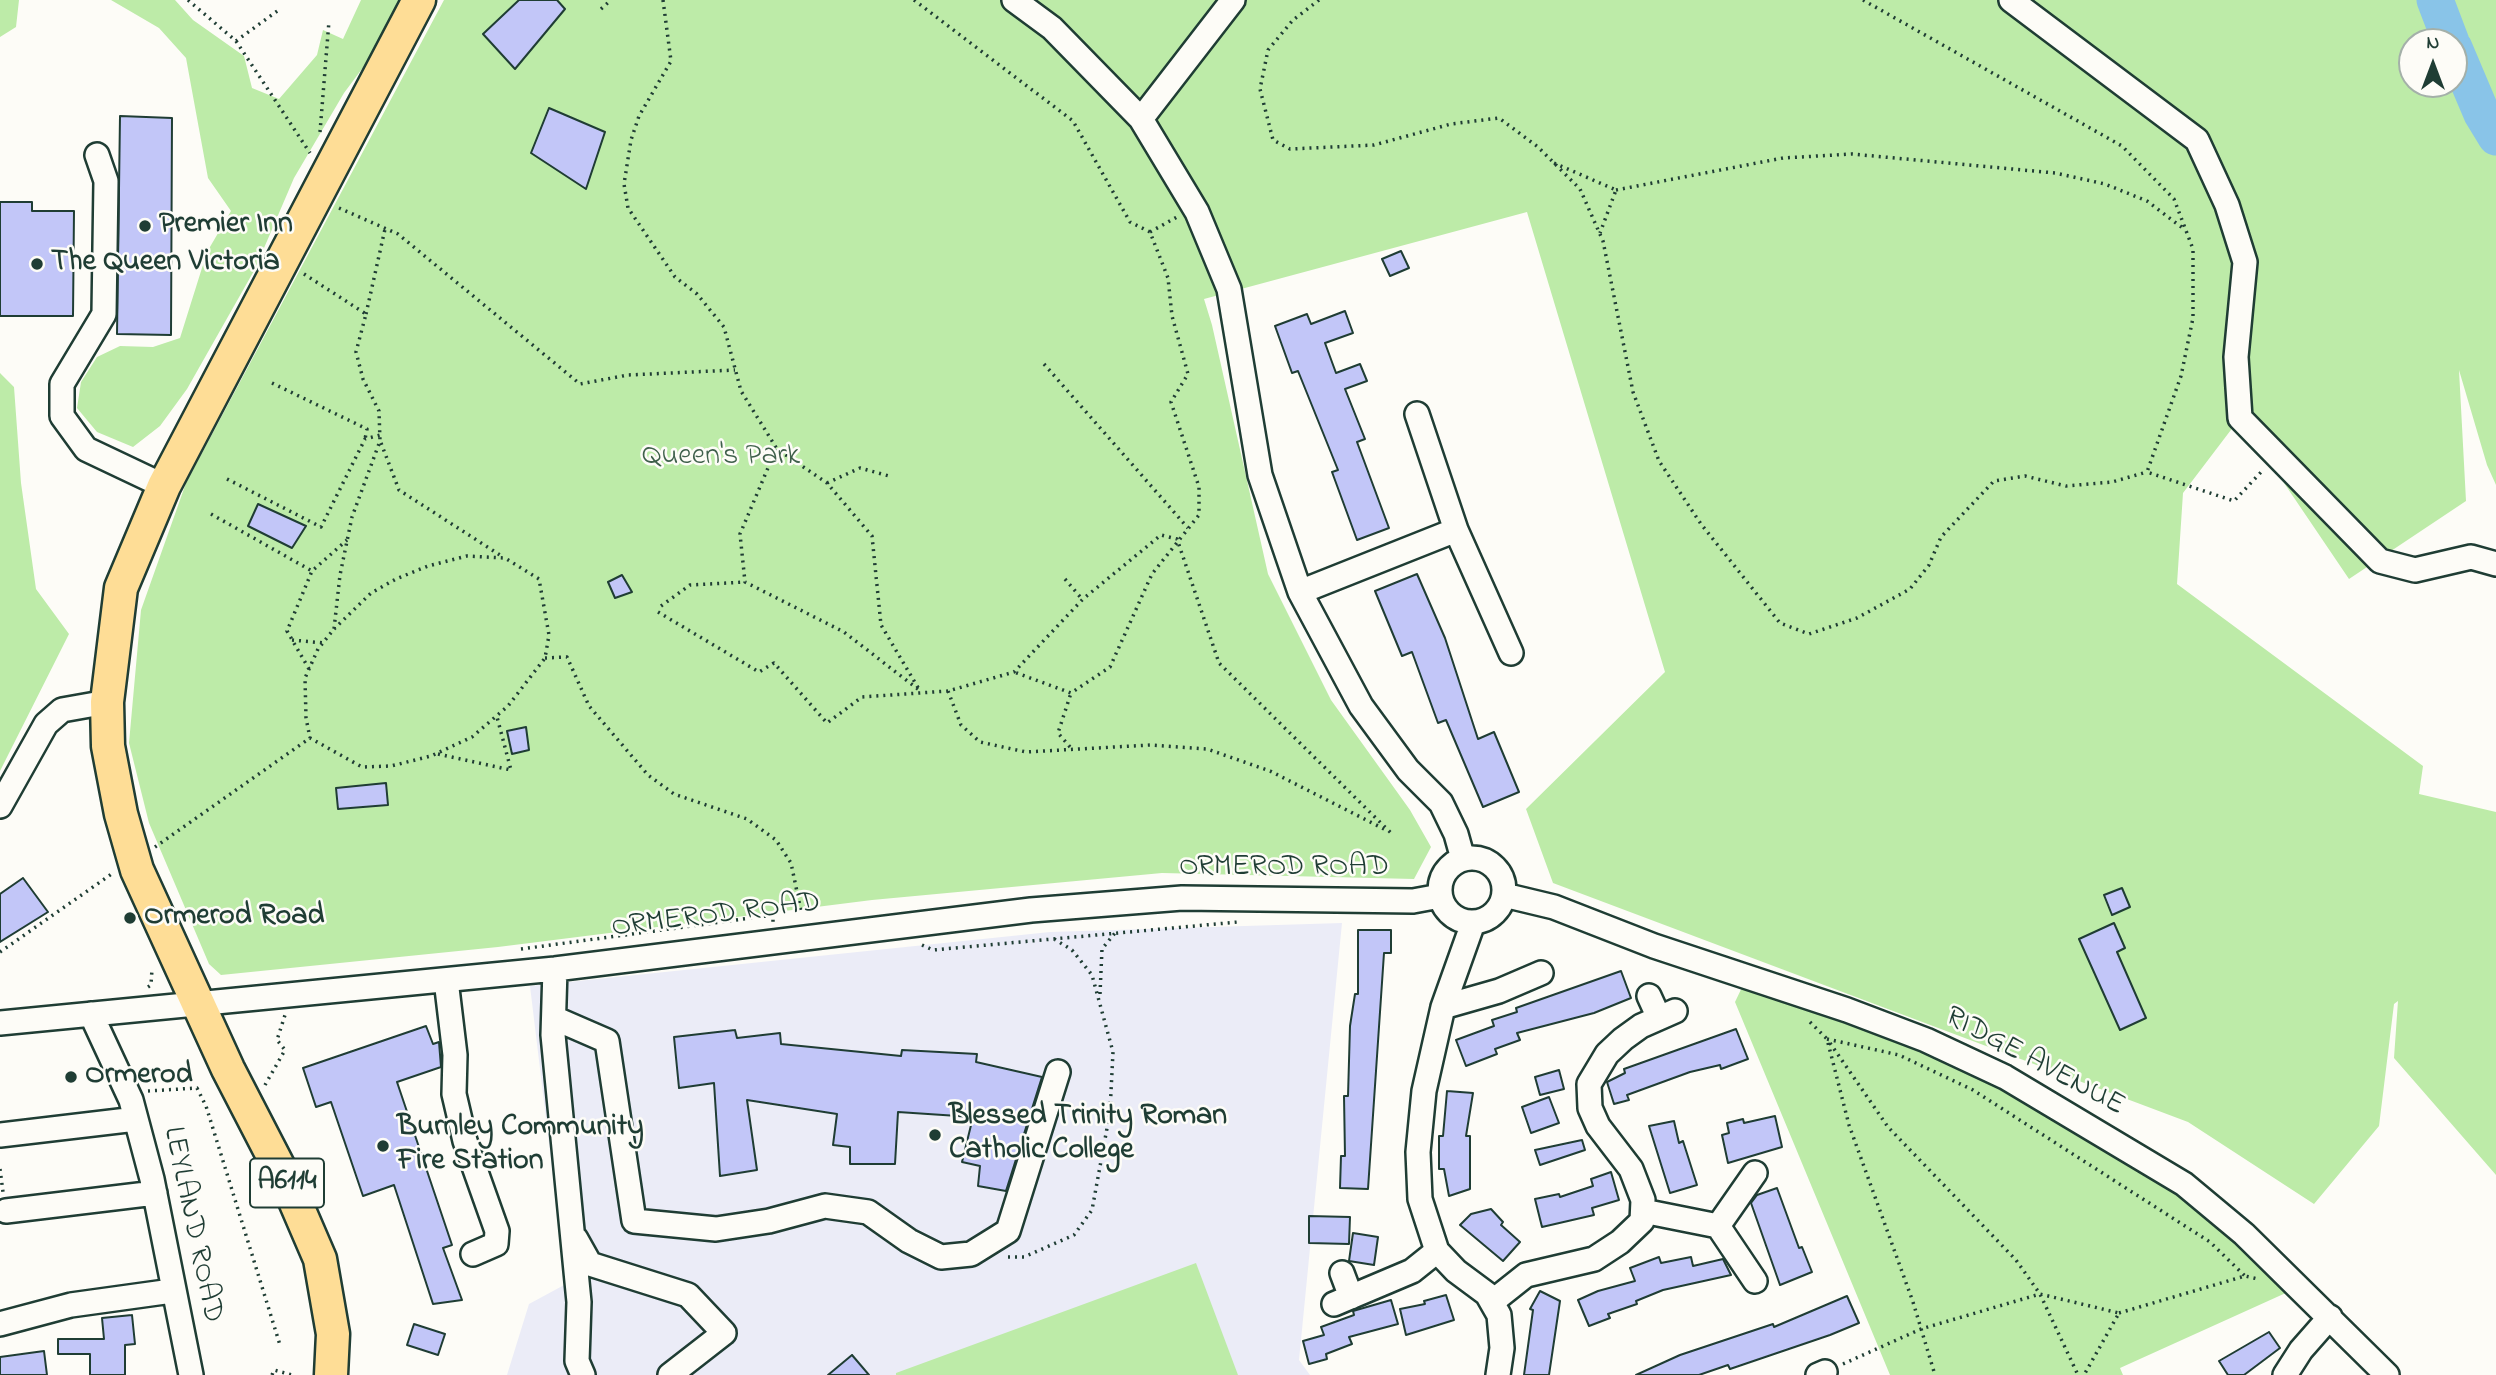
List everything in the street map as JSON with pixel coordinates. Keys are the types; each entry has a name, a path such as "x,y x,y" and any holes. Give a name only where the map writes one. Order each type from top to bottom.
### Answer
{"highway":[{"name":"A6114","path":"331,1375 333,1334 320,1259 289,1187 198,1003 134,859 121,814 108,746 107,702 121,588 164,486 419,0"}],"street":[{"path":"1014,0 1052,29 1141,119 1194,207 1229,289 1260,475 1300,592 1361,706 1408,769 1441,803 1456,834 1463,859"},
{"path":"1141,119 1233,0"},
{"path":"2011,0 2197,140 2228,205 2245,262 2236,357 2241,418 2380,561 2415,570 2471,557 2496,564"},
{"path":"97,155 106,181 104,314 62,384 62,416 86,449 164,486"},
{"path":"1417,414 1456,530 1511,653"},
{"path":"1300,592 1456,530"},
{"path":"0,806 46,724 62,710 107,702"},
{"path":"1474,858 1493,865 1500,874 1504,895 1494,914 1474,923 1456,918 1443,905 1440,896 1442,877 1447,869 1463,859 1474,858"},
{"name":"RIDGE AVENUE","path":"1504,895 1553,907 1654,946 1847,1010 1926,1040 2006,1077 2184,1184 2244,1234 2387,1375"},
{"name":"ORMEROD ROAD","path":"0,1023 446,980 1044,909 1182,898 1413,901 1440,896"},
{"path":"1474,923 1443,1007 1424,1091 1419,1152 1420,1199 1437,1251 1456,1271 1487,1294 1499,1315 1502,1348 1498,1375"},
{"path":"555,968 554,1018 579,1302 577,1361 583,1375"},
{"path":"1443,1007 1499,991 1541,973"},
{"path":"446,980 455,1055 454,1094 465,1142 497,1230 496,1244 473,1254"},
{"path":"1492,1302 1526,1275 1594,1259 1620,1242 1642,1221 1643,1200 1631,1169 1598,1126 1590,1108 1589,1084 1607,1054 1641,1026 1667,1015 1649,996"},
{"name":"LEYLAND ROAD","path":"91,1014 131,1100 155,1193 172,1292 191,1375"},
{"path":"554,1018 607,1041 634,1221 716,1229 769,1221 825,1206 868,1212 909,1241 941,1256 971,1254 1008,1231 1058,1072"},
{"path":"0,1135 136,1119"},
{"path":"1718,1226 1755,1173"},
{"path":"6,1211 155,1193"},
{"path":"1643,1211 1718,1226 1755,1281"},
{"path":"573,1234 590,1264 688,1295 724,1333 670,1375"},
{"path":"1342,1273 1343,1301 1412,1271 1437,1251"},
{"path":"0,1324 71,1305 172,1292"},
{"path":"2285,1375 2301,1350 2330,1318"}],"path":[{"path":"187,0 236,41 310,154"},
{"path":"601,9 611,0"},
{"path":"661,606 690,585 745,582 844,632 920,691 881,625 872,536 827,483 777,449 741,391 724,327 697,293 675,277 628,208 625,184 631,141 639,116 671,61 663,0"},
{"path":"914,0 1073,121 1130,222 1150,232 1168,278 1172,316 1188,374 1171,402 1199,487 1199,515 1177,539 1152,574 1110,667 1071,693 1058,733 1061,740 1072,748"},
{"path":"1319,0 1293,20 1268,50 1259,89 1273,140 1290,149 1374,145 1451,124 1499,118 1553,162 1580,189 1600,233 1633,392 1659,461 1700,524 1780,623 1809,634 1857,618 1910,589 1929,565 1941,537 1994,481 2025,476 2066,486 2112,482 2147,472 2234,501 2277,455"},
{"path":"1863,0 2122,146 2174,199 2193,249 2193,318 2181,376 2147,472"},
{"path":"236,41 280,9"},
{"path":"320,139 329,21"},
{"path":"1553,162 1616,190 1783,158 1852,155 2043,172 2105,184 2147,201 2186,230"},
{"path":"1600,233 1616,190"},
{"path":"315,197 398,234 580,384 628,375 735,370"},
{"path":"1150,232 1194,207"},
{"path":"334,629 352,517 380,441 379,411 363,379 356,352 385,229"},
{"path":"283,260 366,314"},
{"path":"1044,364 1188,528"},
{"path":"228,479 321,527 365,439 367,429 272,383"},
{"path":"365,439 380,435"},
{"path":"310,738 362,767 391,766 432,756 472,737 508,706 545,658 549,635 539,579 399,490 380,441"},
{"path":"745,582 740,534 777,449"},
{"path":"827,483 860,468 889,476"},
{"path":"211,514 312,571"},
{"path":"658,612 758,672 774,663 827,723 862,697 948,691 1014,672 1083,599 1161,535 1177,539"},
{"path":"948,691 961,725 979,742 1026,752 1150,745 1207,749 1270,771 1391,833 1219,663 1177,539"},
{"path":"309,669 287,631 312,571 347,540"},
{"path":"310,738 305,678 334,629 372,593 396,579 428,566 467,556 505,558"},
{"path":"1065,579 1083,599"},
{"path":"292,640 324,642"},
{"path":"545,658 567,657 589,706 648,775 674,794 747,818 776,840 790,863 801,911"},
{"path":"1014,672 1071,693"},
{"path":"438,754 511,770 497,715"},
{"path":"0,952 134,859 160,845 310,738"},
{"path":"1100,1000 1102,949 1115,933"},
{"path":"971,1254 983,1258 1024,1257 1074,1235 1092,1210 1110,1112 1113,1052 1092,975 1072,950 1051,937"},
{"path":"250,1111 285,1050 277,1040 292,993"},
{"path":"1809,1021 1828,1039 1888,1127 2016,1260 2040,1294 2078,1375"},
{"path":"1828,1039 1899,1055 1973,1090 2210,1242 2245,1276"},
{"path":"1828,1039 1849,1125 1935,1375"},
{"path":"146,1091 197,1088 206,1106 280,1345"},
{"path":"1821,1374 1921,1329 2040,1294 2119,1313 2245,1276 2267,1280"},
{"path":"2084,1375 2119,1313"},
{"path":"272,1375 274,1370 292,1375"}],"shaded area":[{"name":"Blessed Trinity Roman Catholic College","path":"1342,923 1299,1360 1310,1375 507,1375 529,1304 566,1284 530,986 1050,932"}],"green space":[{"path":"0,0 19,0 16,27 0,37"},
{"path":"111,0 175,0 193,20 244,56 252,88 279,99 317,55 323,30 343,39 361,0 403,0 385,38 344,93 294,178 255,269 187,389 160,426 133,447 97,432 77,408 81,382 97,357 120,346 153,347 180,338 207,252 231,211 208,178 186,58 159,28"},
{"name":"Queen's Park","path":"444,0 2496,0 2496,485 2487,465 2459,370 2466,501 2349,579 2240,418 2183,493 2177,584 2423,766 2419,794 2496,812 2496,1175 2394,1058 2398,1001 2394,1004 2379,1126 2314,1204 2188,1122 1553,883 1526,809 1665,672 1527,212 1204,299 1268,574 1331,700 1410,810 1431,847 1414,879 1162,873 872,900 498,947 221,975 209,964 149,823 129,743 141,610 186,483"},
{"path":"0,373 14,387 21,483 36,589 69,634 0,771"},
{"path":"1747,977 1847,1010 2106,1136 2299,1287 2120,1368 2123,1375 1890,1375 1735,1002"},
{"path":"1196,1263 1238,1375 896,1375 896,1373"}],"building":[{"path":"519,0 557,0 565,9 515,69 483,34"},
{"path":"549,108 605,132 586,189 531,153"},
{"name":"Premier Inn","path":"120,116 172,118 171,335 117,334"},
{"name":"The Queen Victoria","path":"0,202 32,202 32,211 74,211 73,316 0,316"},
{"path":"1401,251 1409,268 1390,276 1382,259"},
{"path":"1345,311 1353,333 1325,343 1336,373 1360,364 1367,381 1345,389 1365,439 1357,442 1389,528 1357,540 1332,472 1338,470 1298,371 1292,373 1275,326 1307,314 1311,324"},
{"path":"258,504 306,526 292,548 248,526"},
{"path":"1417,574 1445,638 1478,739 1494,732 1519,792 1483,807 1446,720 1438,723 1412,652 1402,656 1375,591"},
{"path":"622,575 632,592 615,598 608,582"},
{"path":"526,727 529,750 512,754 507,731"},
{"path":"386,783 388,805 338,809 336,788"},
{"path":"23,878 48,912 0,942 0,894"},
{"path":"2122,888 2130,907 2112,915 2104,895"},
{"path":"2114,923 2125,948 2117,952 2146,1018 2120,1030 2079,939"},
{"path":"1358,930 1391,930 1391,953 1384,953 1368,1189 1340,1188 1341,1156 1345,1156 1344,1096 1348,1096 1350,1026 1355,994 1358,994"},
{"path":"1621,971 1631,998 1594,1013 1517,1033 1520,1040 1495,1049 1497,1054 1466,1066 1456,1040 1494,1026 1492,1020 1517,1012 1516,1008"},
{"name":"Burnley Community Fire Station","path":"426,1026 433,1044 439,1042 441,1067 397,1082 452,1245 443,1248 462,1300 433,1304 394,1185 363,1196 331,1102 316,1107 303,1068"},
{"path":"1736,1029 1748,1059 1721,1069 1720,1065 1690,1072 1627,1095 1629,1100 1614,1104 1607,1082 1625,1073 1624,1069"},
{"path":"735,1030 737,1038 780,1033 781,1044 901,1056 902,1050 977,1054 976,1062 1042,1077 1006,1191 978,1186 980,1166 962,1162 973,1117 898,1112 895,1164 850,1164 850,1147 833,1145 837,1114 747,1100 757,1170 720,1176 714,1083 679,1088 674,1037"},
{"path":"1559,1070 1564,1089 1540,1095 1535,1077"},
{"path":"1447,1091 1473,1093 1466,1136 1470,1136 1470,1189 1449,1196 1444,1169 1439,1169 1439,1136 1443,1136"},
{"path":"1549,1097 1559,1123 1531,1133 1522,1107"},
{"path":"1775,1116 1782,1147 1728,1163 1722,1135 1729,1133 1727,1123 1743,1119 1744,1123"},
{"path":"1674,1121 1679,1143 1683,1141 1697,1185 1670,1193 1649,1126"},
{"path":"1582,1140 1585,1150 1540,1165 1535,1150"},
{"path":"1611,1172 1619,1200 1592,1208 1594,1215 1542,1227 1535,1199 1559,1194 1560,1197 1593,1186 1591,1179"},
{"path":"1777,1188 1799,1248 1802,1247 1812,1272 1780,1285 1751,1203 1757,1195"},
{"path":"1491,1209 1503,1222 1501,1225 1520,1242 1503,1261 1460,1225 1471,1214"},
{"path":"1309,1216 1350,1217 1349,1244 1309,1243"},
{"path":"1353,1233 1378,1237 1374,1265 1349,1261"},
{"path":"1659,1257 1661,1263 1691,1257 1693,1266 1723,1259 1731,1275 1663,1290 1636,1301 1637,1304 1608,1314 1610,1318 1589,1326 1578,1300 1598,1291 1635,1281 1630,1268"},
{"path":"1540,1291 1560,1301 1549,1375 1524,1375 1533,1310 1530,1309"},
{"path":"1446,1295 1454,1320 1406,1335 1400,1309 1425,1304 1424,1301"},
{"path":"1847,1296 1859,1323 1830,1335 1730,1369 1728,1365 1699,1375 1636,1375 1680,1355 1773,1324 1774,1327"},
{"path":"1391,1300 1398,1324 1349,1337 1352,1344 1326,1354 1327,1359 1309,1364 1303,1341 1324,1335 1321,1327 1354,1315 1353,1311"},
{"path":"132,1315 135,1344 125,1345 125,1375 90,1375 90,1354 58,1354 58,1339 104,1339 102,1318"},
{"path":"414,1324 445,1334 438,1355 407,1345"},
{"path":"2269,1332 2280,1348 2244,1375 2228,1375 2219,1361"},
{"path":"44,1351 47,1375 0,1375 0,1357"},
{"path":"852,1355 869,1375 828,1375"}],"waterway":[{"path":"2435,0 2446,28"},
{"path":"2468,81 2482,114 2496,137"}],"place":[{"name":"Premier Inn","path":"145,226"},
{"name":"The Queen Victoria","path":"37,264"},
{"name":"Ormerod Road","path":"130,918"},
{"name":"Ormerod","path":"71,1077"},
{"name":"Blessed Trinity Roman Catholic College","path":"935,1135"},
{"name":"Burnley Community Fire Station","path":"383,1146"}]}
